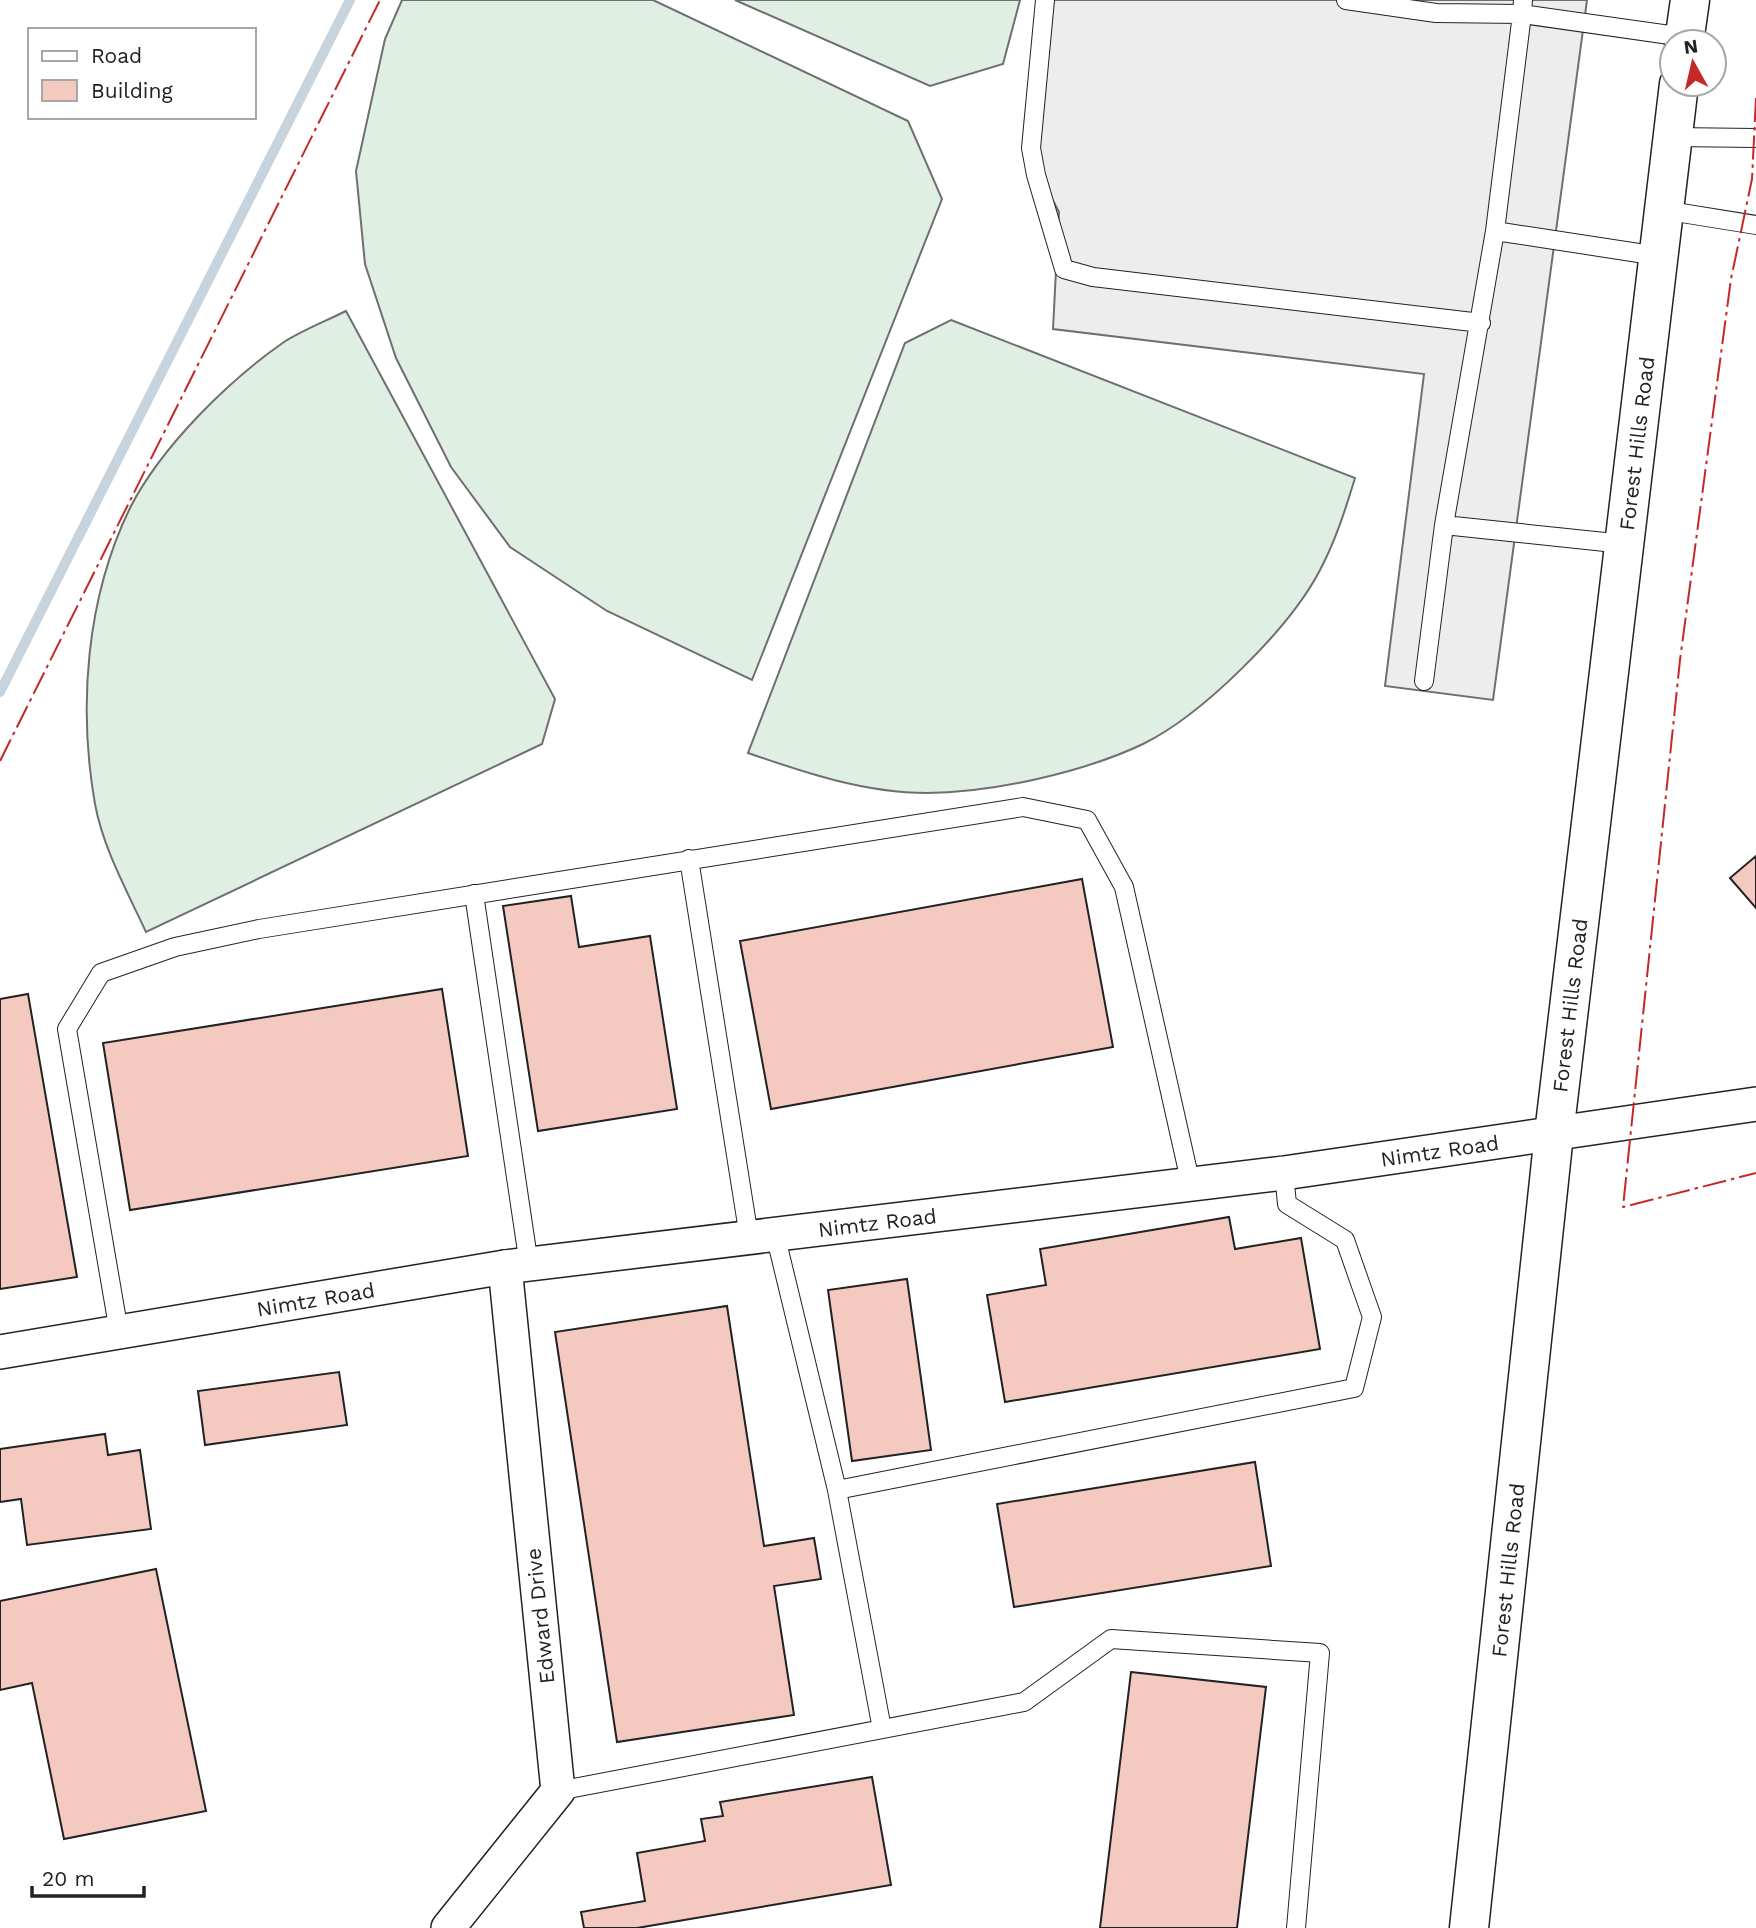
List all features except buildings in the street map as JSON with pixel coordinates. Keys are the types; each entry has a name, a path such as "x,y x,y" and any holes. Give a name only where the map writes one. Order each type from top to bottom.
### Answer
{"street":[{"path":"1686,28 1690,0"},
{"name":"Forest Hills Road","path":"1469,1928 1554,1134 1676,98"},
{"name":"Nimtz Road","path":"0,1352 517,1266 1284,1173 1756,1104"},
{"name":"Edward Drive","path":"517,1266 558,1791"},
{"path":"448,1928 558,1791"}],"lane":[{"path":"1045,0 1031,148 1036,175 1064,269 1093,277 1481,323"},
{"path":"1346,0 1436,13 1523,7 1658,35"},
{"path":"1424,681 1444,525 1495,231 1523,7"},
{"path":"1672,137 1756,138"},
{"path":"1663,210 1756,225"},
{"path":"1495,231 1658,256"},
{"path":"1444,525 1624,544"},
{"path":"119,1332 67,1029 101,973 174,947 234,934 1023,807 1087,820 1124,887 1191,1185"},
{"path":"689,859 762,1236 837,1490 882,1729"},
{"path":"474,894 517,1266"},
{"path":"837,1490 1354,1388 1372,1317 1345,1240 1287,1205 1284,1173"},
{"path":"558,1791 1024,1702 1111,1639 1320,1653 1296,1928"}],"green space":[{"path":"402,0 653,0 908,121 942,199 752,680 607,611 510,547 451,467 396,358 365,264 356,171 385,39"},
{"path":"735,0 1020,0 1003,64 930,86"},
{"path":"346,311 555,699 542,744 146,932 104,837 95,804 90,767 87,691 90,653 95,616 115,543 143,485 198,417 241,376 284,342"},
{"path":"951,320 1355,478 1325,561 1305,595 1265,644 1191,713 1143,744 1066,772 980,789 904,792 858,786 748,753 905,343"}],"shaded area":[{"path":"1049,0 1587,0 1493,700 1385,686 1424,374 1053,329 1059,212 1033,163"}],"waterway":[{"path":"0,692 350,0"}],"power":[{"path":"0,761 380,0"},
{"path":"1756,98 1752,179 1731,279 1680,660 1623,1207 1756,1173"}]}
